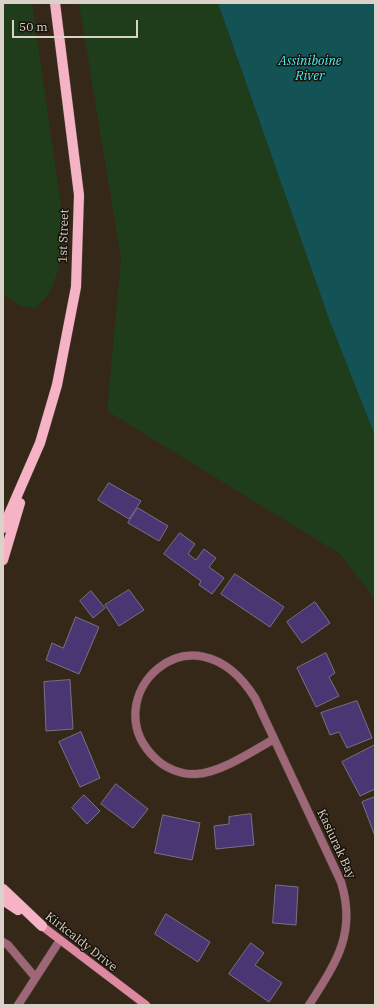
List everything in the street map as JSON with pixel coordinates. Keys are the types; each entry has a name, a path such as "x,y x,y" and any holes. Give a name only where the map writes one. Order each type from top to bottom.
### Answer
{"main road":[{"name":"1st Street","path":"31,465 40,443 56,385 76,287 79,195 55,3"},
{"path":"3,528 31,465"},
{"path":"3,560 7,552 31,465"},
{"path":"3,889 42,926"},
{"name":"Kirkcaldy Drive","path":"3,896 146,1005"},
{"path":"3,900 42,926"}],"street":[{"name":"Kasiurak Bay","path":"274,740 214,770 196,774 180,772 162,765 148,752 141,740 137,728 135,714 136,704 144,684 151,674 162,665 188,655 202,656 218,661 231,669 245,683 255,698 341,882 346,906 346,929 340,954 310,1005"},
{"path":"18,1005 60,940"},
{"path":"3,942 8,945 35,977"}],"green space":[{"path":"3,3 32,3 65,235 58,271 49,294 34,309 19,305 3,294"},
{"path":"79,3 218,3 329,319 375,436 375,599 340,554 107,411 121,259"}],"water":[{"name":"Assiniboine River","path":"218,3 375,3 375,436 329,319"}],"building":[{"path":"109,483 141,501 129,519 98,500"},
{"path":"138,508 168,526 159,541 128,523"},
{"path":"180,533 195,544 188,554 196,560 204,549 216,558 209,567 224,578 212,594 199,585 201,581 164,554"},
{"path":"235,574 284,607 270,627 221,594"},
{"path":"129,590 144,610 119,626 105,605"},
{"path":"91,591 105,608 93,618 80,601"},
{"path":"315,602 330,623 302,643 287,622"},
{"path":"76,617 99,627 79,674 46,660 52,643 63,648"},
{"path":"326,653 335,673 329,677 339,696 316,707 297,668"},
{"path":"70,680 73,729 46,731 44,682"},
{"path":"357,701 372,738 347,748 339,732 330,735 321,713"},
{"path":"81,732 100,778 80,787 59,742"},
{"path":"375,745 375,789 360,796 342,762"},
{"path":"116,784 148,809 133,828 101,804"},
{"path":"84,795 100,811 87,824 72,808"},
{"path":"375,797 375,836 362,802"},
{"path":"251,814 254,845 216,849 214,826 229,824 229,817"},
{"path":"163,815 200,823 192,860 155,853"},
{"path":"276,885 298,887 296,925 273,923"},
{"path":"166,914 210,942 198,962 155,934"},
{"path":"251,943 264,953 255,965 282,983 269,1002 229,974"}]}
